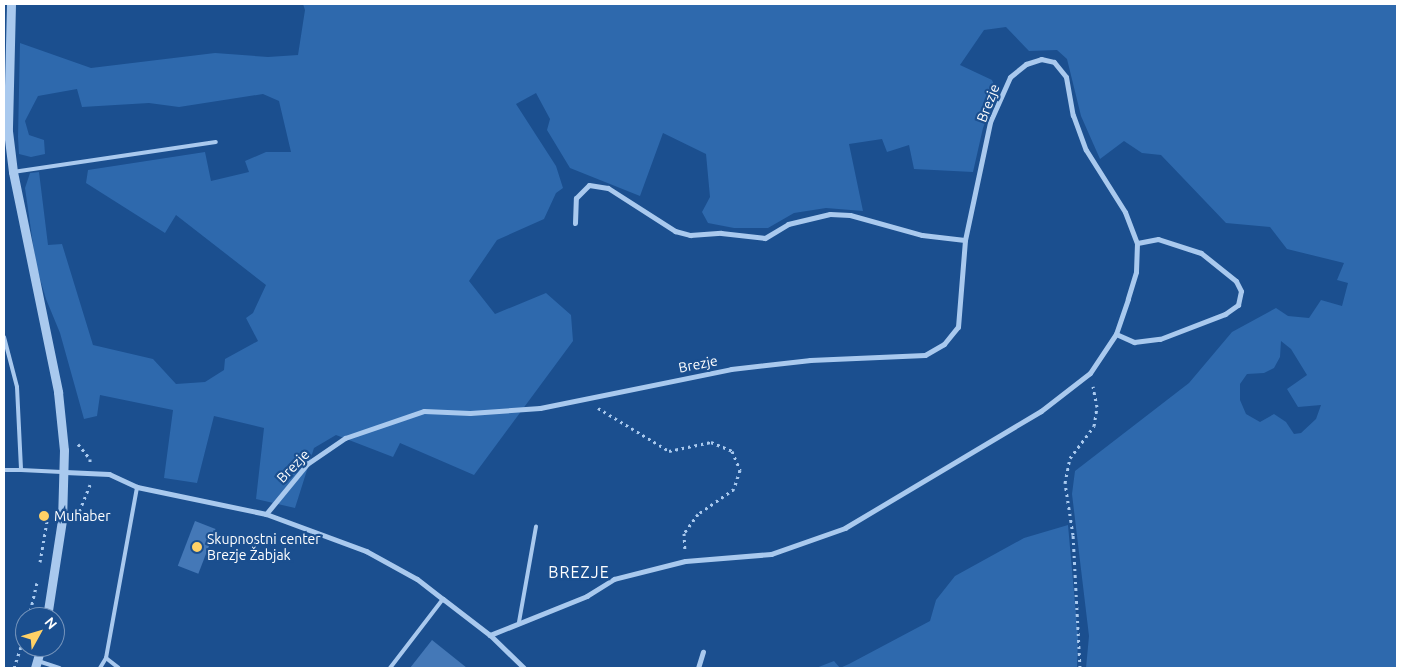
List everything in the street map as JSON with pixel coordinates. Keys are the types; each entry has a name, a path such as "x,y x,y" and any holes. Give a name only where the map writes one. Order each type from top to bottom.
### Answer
{"street":[{"path":"11,4 8,131 13,172 58,392 64,472 56,566 49,607"},
{"name":"Brezje","path":"266,514 307,464 345,438 424,411 470,413 540,408 731,369 810,360 925,355 944,344 958,327 965,240 990,122 1010,77 1026,64 1041,59 1054,62 1066,77 1073,115 1086,150 1125,212 1137,243 1136,272 1116,334 1090,373 1041,410 845,528 771,554 685,561 614,579 587,596 490,635"},
{"path":"575,223 576,198 589,186 608,188 675,230 690,235 721,233 765,238 788,224 830,214 850,215 922,235 965,240"},
{"path":"1116,334 1134,342 1160,338 1225,314 1238,305 1241,291 1236,281 1201,253 1158,239 1137,243"},
{"path":"64,472 109,474 138,487 266,514 366,551 417,580 443,599 490,635 524,668"},
{"path":"698,668 704,652"}],"lane":[{"path":"13,172 216,142"},
{"path":"4,337 17,387 20,470"},
{"path":"4,470 64,472"},
{"path":"100,668 106,658 138,487"},
{"path":"519,622 536,527"},
{"path":"390,668 443,599"},
{"path":"106,658 119,668"},
{"path":"36,665 60,668"}],"path":[{"path":"1080,668 1074,545 1065,483 1070,458 1094,426 1098,407 1090,373"},
{"path":"583,398 630,430 669,450 711,442 732,451 740,470 734,489 698,514 684,533 685,561"},
{"path":"76,521 79,507 90,490"},
{"path":"39,572 48,517"},
{"path":"31,607 38,580"}],"shaded area":[{"path":"303,4 1397,4 1397,668 1086,668 1089,636 1072,494 1075,471 1189,383 1232,332 1276,308 1288,316 1309,318 1321,300 1342,306 1348,283 1337,280 1344,263 1287,249 1270,227 1226,223 1161,155 1142,153 1124,141 1100,159 1081,116 1067,59 1057,50 1029,51 1006,27 984,30 960,65 992,80 997,92 983,128 973,172 914,169 909,145 887,152 882,139 849,144 863,211 826,208 794,213 768,228 734,228 708,223 702,212 710,197 706,154 663,133 640,196 570,168 547,130 550,119 536,93 516,104 556,166 563,188 556,193 544,219 497,240 469,281 495,314 546,293 571,315 573,341 474,475 400,443 393,457 336,435 314,448 295,508 256,499 264,428 214,416 197,483 164,478 173,410 100,395 97,416 84,419 60,333 46,299 36,265 25,188 30,173 39,172 48,245 62,244 93,345 153,359 176,384 205,382 224,370 225,359 258,341 246,318 253,313 266,285 176,215 165,233 86,183 88,170 205,152 211,181 249,172 245,161 266,152 291,152 279,101 263,94 179,107 149,103 82,107 77,89 38,96 25,121 29,135 44,140 45,154 31,157 19,154 20,43 91,68 215,53 268,57 298,55 305,10","holes":["1281,341 1291,349 1307,375 1287,389 1298,407 1321,405 1316,419 1301,433 1294,434 1286,422 1274,414 1260,422 1246,414 1240,400 1240,384 1247,374 1264,373 1274,368 1280,357"]},
{"path":"1068,525 1078,637 1077,668 840,668 930,621 936,600 955,576 1024,538"},
{"path":"834,661 840,668 816,668"}],"building":[{"name":"Skupnostni center Brezje Žabjak","path":"195,521 216,529 198,574 178,566"},
{"path":"432,640 467,668 410,668"}],"place":[{"name":"Muhaber","path":"44,516"},
{"name":"Skupnostni center Brezje Žabjak","path":"197,547"}],"district":[{"name":"BREZJE","path":"579,572"}]}
